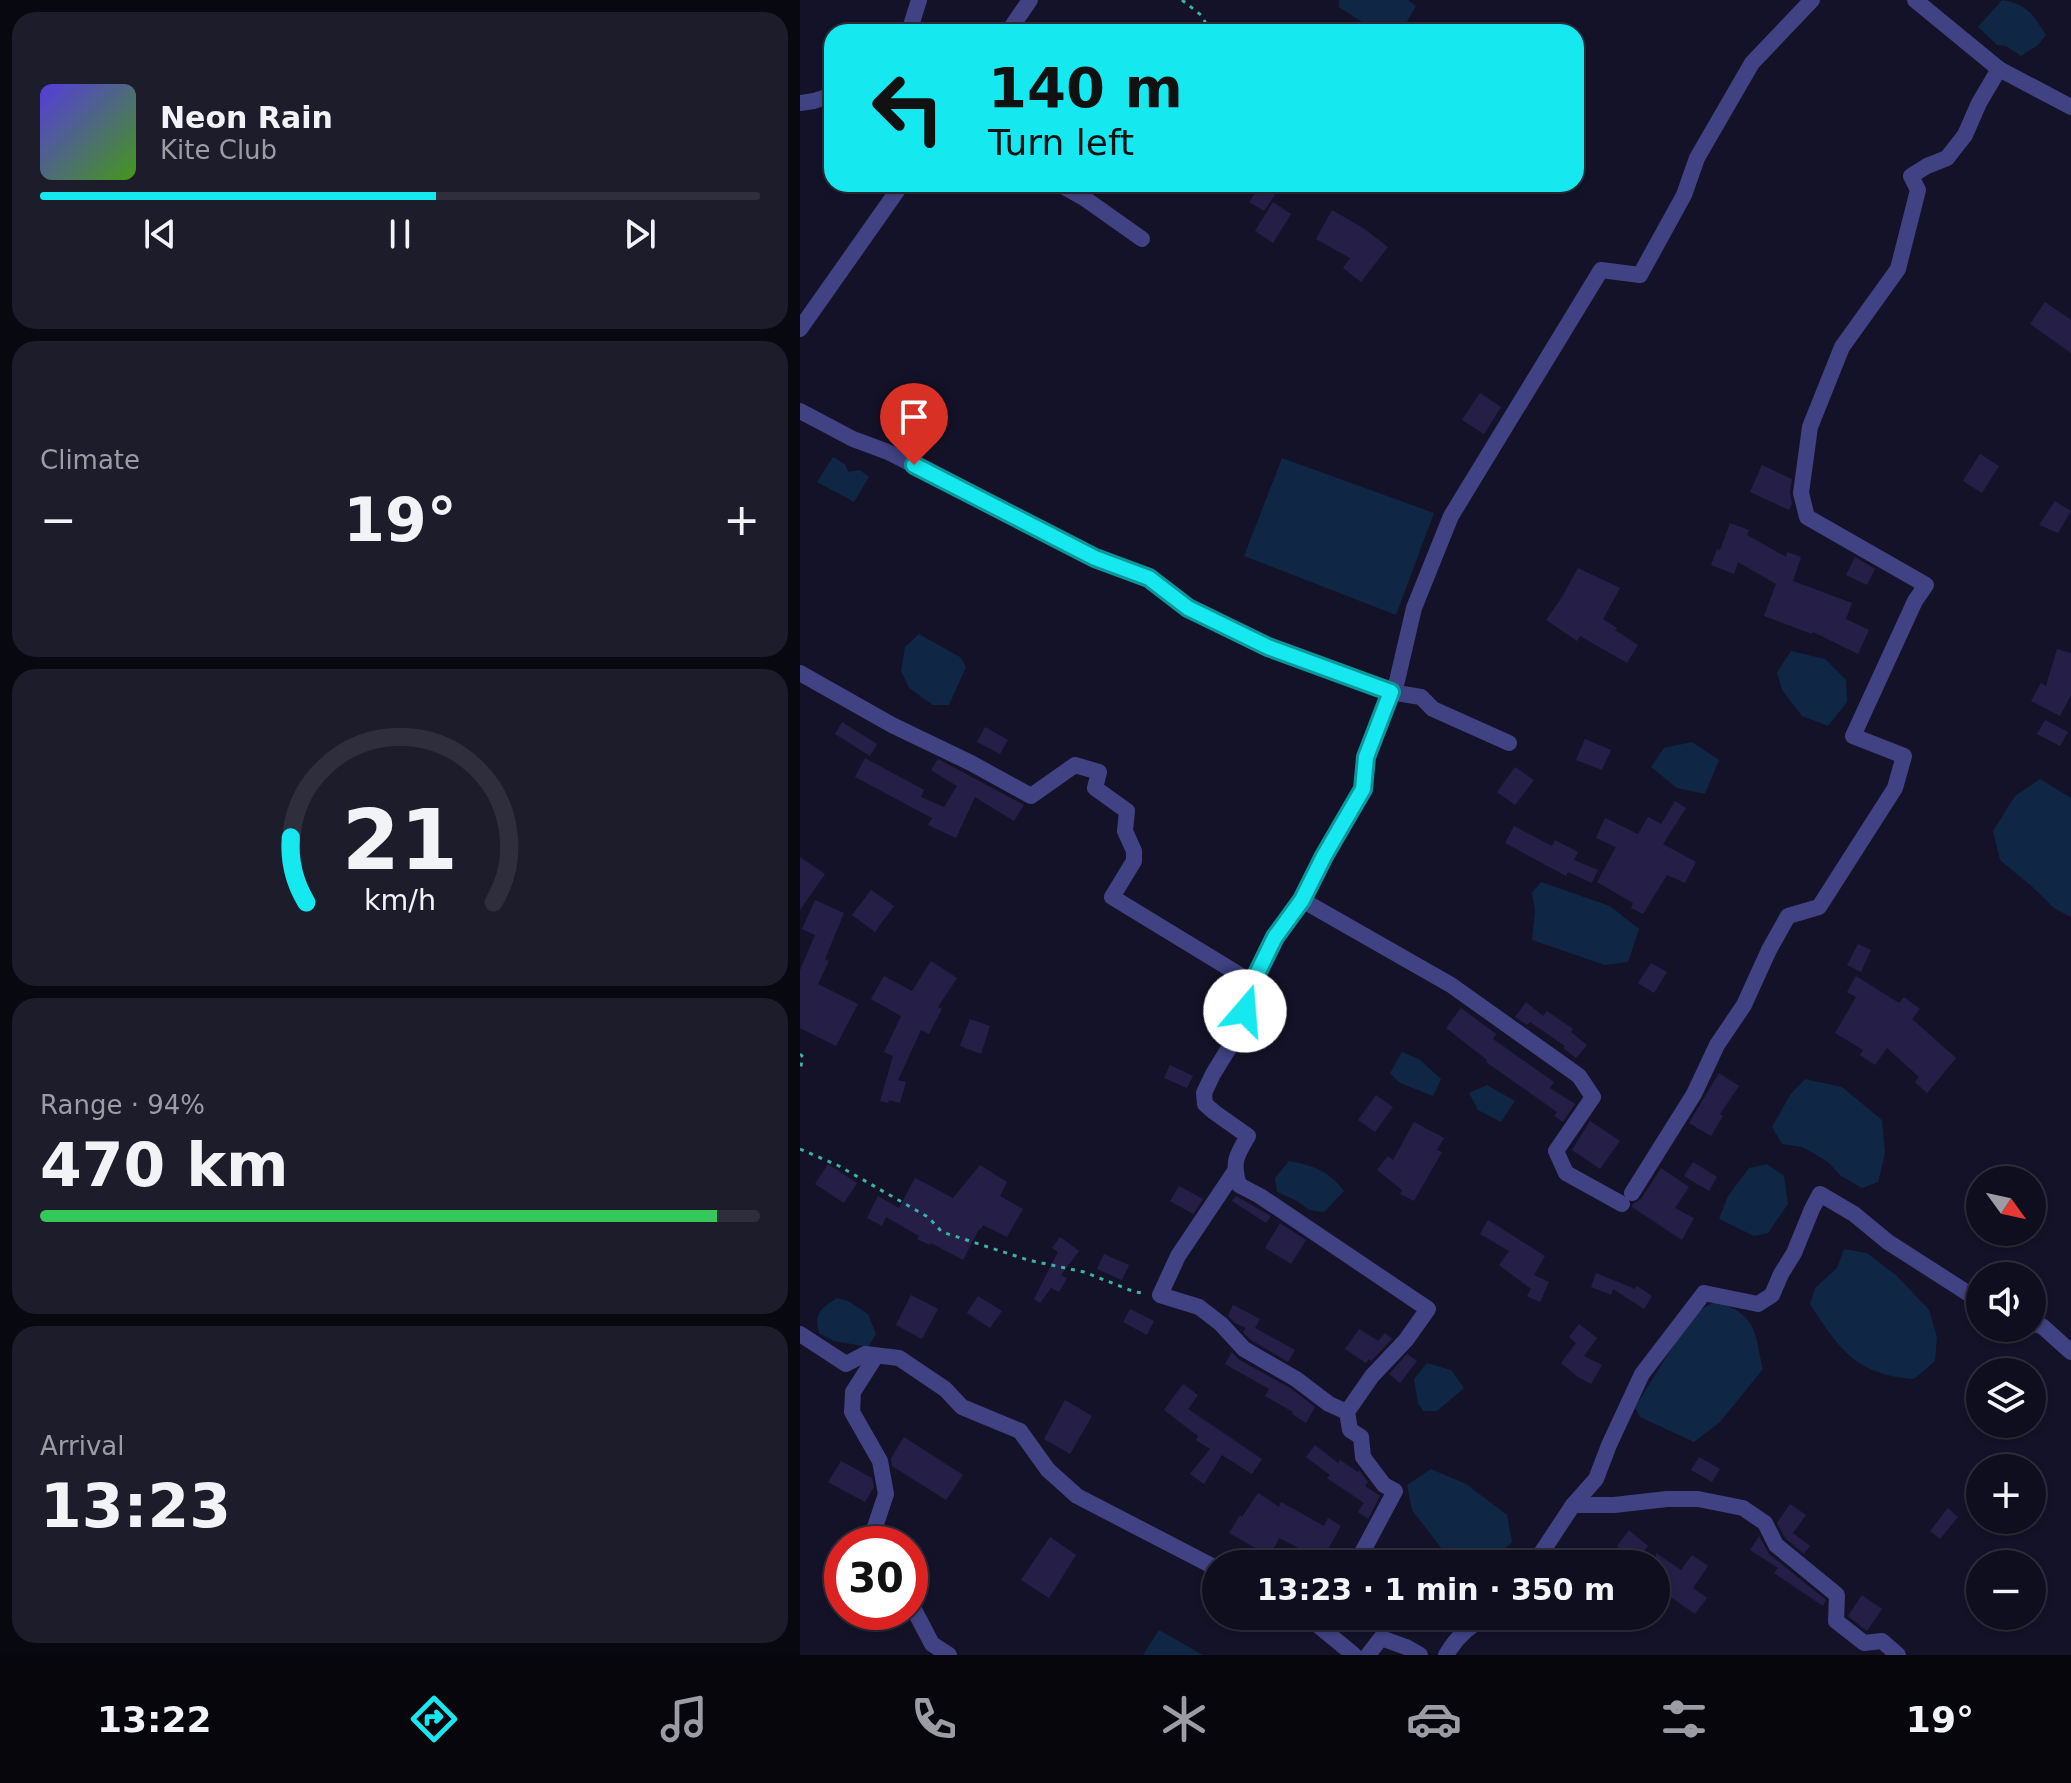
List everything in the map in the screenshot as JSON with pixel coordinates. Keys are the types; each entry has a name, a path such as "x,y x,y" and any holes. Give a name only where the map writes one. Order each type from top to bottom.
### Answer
{"street":[{"path":"912,24 919,0"},
{"path":"1014,24 1030,0"},
{"path":"1363,1550 1395,1491 1384,1485 1363,1457 1361,1437 1350,1430 1347,1412 1372,1376 1406,1340 1428,1309 1239,1185 1235,1171 1236,1157 1248,1136 1205,1104 1204,1093 1229,1048 1245,1011 1251,986 1275,937 1302,900 1363,789 1366,757 1397,681 1414,608 1451,516 1601,270 1640,275 1684,195 1697,158 1752,63 1812,0"},
{"path":"1915,0 1999,69 2071,107"},
{"path":"1302,900 1451,985 1579,1076 1593,1097 1556,1151 1566,1173 1627,1198 1694,1094 1717,1045 1744,1005 1788,916 1819,907 1895,788 1904,756 1853,736 1915,601 1926,585 1807,517 1801,493 1806,454 1810,427 1842,347 1898,269 1918,190 1911,176 1947,158 1965,135 1999,69"},
{"path":"800,103 824,98"},
{"path":"800,329 896,192"},
{"path":"1073,192 1142,239"},
{"path":"800,411 853,439 888,452 1095,558 1149,578 1188,608 1268,647 1391,692 1421,697 1433,709 1509,743"},
{"path":"800,673 892,725 1031,796 1075,765 1099,772 1095,788 1127,811 1125,831 1134,851 1134,861 1112,897 1240,975 1251,986"},
{"path":"1235,1171 1178,1256 1160,1295 1199,1307 1221,1324 1244,1349 1296,1379 1329,1404 1347,1412"},
{"path":"1543,1550 1573,1505 1596,1479 1642,1374 1704,1293 1758,1304 1772,1295 1820,1194 1966,1292"},
{"path":"2046,1330 2071,1352"},
{"path":"800,1334 846,1364 865,1354 899,1358 945,1389 962,1407 1020,1431 1048,1470 1077,1496 1202,1561"},
{"path":"875,1526 886,1494 880,1461 852,1412 853,1392 876,1356"},
{"path":"1573,1505 1698,1499 1743,1508 1765,1523 1776,1545 1837,1595 1836,1621 1860,1649 1882,1641 1898,1655"},
{"path":"925,1630 932,1644 949,1655"},
{"path":"1326,1630 1354,1655"},
{"path":"1446,1655 1453,1643 1467,1630"},
{"path":"1368,1655 1381,1638 1420,1655"}],"path":[{"path":"1182,0 1201,15 1206,24"},
{"path":"800,1054 803,1057 800,1070"},
{"path":"800,1149 839,1166 928,1217 942,1232 1028,1260 1084,1272 1135,1292 1160,1295"}],"water":[{"path":"1339,0 1408,0 1416,6 1406,24 1365,24 1339,7"},
{"path":"2002,0 2029,12 2046,35 2038,45 2021,56 2006,46 1997,45 1978,27"},
{"path":"833,457 845,464 848,472 860,470 869,477 854,502 817,482"},
{"path":"1282,458 1434,513 1396,615 1244,556"},
{"path":"919,634 960,657 966,667 949,705 933,705 909,688 901,671 905,647"},
{"path":"1791,651 1825,659 1846,680 1847,702 1828,726 1802,716 1782,690 1777,672"},
{"path":"1692,742 1719,760 1705,794 1677,788 1651,767 1664,748"},
{"path":"2040,779 2071,798 2071,917 2054,908 2000,860 1993,831 2015,796"},
{"path":"1541,882 1610,906 1639,929 1628,962 1605,965 1532,940 1535,911 1532,893"},
{"path":"1402,1052 1419,1059 1441,1079 1433,1096 1400,1083 1390,1073"},
{"path":"1805,1079 1842,1087 1882,1120 1885,1154 1878,1182 1862,1188 1841,1176 1827,1161 1802,1147 1782,1144 1772,1127 1790,1095"},
{"path":"1487,1085 1515,1101 1501,1122 1478,1110 1469,1093"},
{"path":"1289,1161 1320,1170 1344,1191 1324,1212 1309,1210 1277,1192 1275,1178"},
{"path":"1767,1164 1784,1176 1788,1204 1768,1233 1754,1236 1719,1219 1728,1196 1749,1168"},
{"path":"1844,1249 1867,1253 1898,1277 1929,1310 1937,1337 1935,1361 1914,1379 1894,1377 1864,1366 1841,1347 1810,1304 1815,1288 1837,1268"},
{"path":"837,1298 868,1314 876,1334 868,1347 834,1341 819,1333 817,1321 820,1312"},
{"path":"1717,1301 1740,1313 1752,1326 1763,1369 1720,1422 1694,1442 1640,1417 1635,1407 1699,1310"},
{"path":"1427,1363 1451,1370 1464,1388 1437,1411 1423,1411 1418,1403 1414,1379"},
{"path":"1431,1469 1466,1484 1507,1515 1512,1542 1503,1550 1442,1549 1412,1510 1407,1485"},
{"path":"1159,1630 1201,1654 1204,1655 1143,1655"}],"building":[{"path":"1256,192 1277,192 1264,211 1249,202"},
{"path":"1273,202 1291,214 1273,243 1255,231"},
{"path":"1332,210 1388,247 1361,282 1343,268 1350,258 1316,239"},
{"path":"2045,302 2071,320 2071,353 2030,324"},
{"path":"1480,393 1501,407 1484,434 1462,420"},
{"path":"1980,454 1999,466 1982,493 1963,481"},
{"path":"1762,465 1792,479 1792,504 1789,510 1750,492"},
{"path":"2055,501 2071,511 2058,533 2039,525"},
{"path":"1730,523 1749,530 1747,535 1786,557 1787,552 1801,557 1793,581 1852,603 1846,619 1869,630 1858,654 1813,632 1764,616 1776,584 1738,562 1734,574 1711,565"},
{"path":"1855,557 1875,569 1867,585 1846,575"},
{"path":"1578,568 1620,588 1603,619 1638,645 1627,663 1580,636 1577,641 1546,620"},
{"path":"2057,649 2071,653 2071,695 2060,716 2031,701 2041,683 2046,686"},
{"path":"2045,720 2068,732 2060,746 2037,734"},
{"path":"842,722 877,744 870,756 835,734"},
{"path":"985,727 1008,740 1000,754 977,742"},
{"path":"1585,739 1611,750 1602,770 1576,760"},
{"path":"865,758 924,790 921,797 944,807 957,786 931,770 938,759 1024,805 1014,821 975,797 956,838 928,825 932,818 855,777"},
{"path":"1515,767 1534,780 1515,805 1497,792"},
{"path":"1675,801 1686,808 1663,844 1696,862 1685,883 1667,875 1643,914 1631,908 1633,903 1597,882 1616,847 1596,838 1605,818 1638,834 1648,817 1661,824"},
{"path":"1514,826 1552,846 1555,840 1578,852 1574,860 1598,870 1592,883 1568,872 1566,876 1505,843"},
{"path":"800,857 825,874 800,910"},
{"path":"871,890 894,906 875,932 852,915"},
{"path":"815,900 844,913 825,959 829,961 818,984 858,1004 836,1046 800,1028 800,970 815,935 802,929"},
{"path":"1858,944 1871,950 1861,972 1847,965"},
{"path":"931,961 957,978 938,1007 942,1009 929,1034 921,1030 898,1080 906,1082 900,1103 880,1101 893,1056 884,1052 901,1016 871,999 884,976 912,991"},
{"path":"1651,963 1667,972 1654,993 1638,983"},
{"path":"1856,976 1899,1003 1904,997 1920,1009 1912,1019 1956,1058 1927,1093 1915,1082 1919,1077 1887,1048 1875,1065 1860,1055 1863,1050 1835,1033 1856,997 1847,992"},
{"path":"1526,1002 1543,1016 1547,1011 1573,1029 1571,1032 1587,1045 1576,1058 1563,1048 1565,1046 1530,1022 1527,1025 1515,1017"},
{"path":"1461,1008 1496,1034 1493,1039 1554,1082 1550,1088 1575,1104 1563,1122 1554,1116 1557,1112 1486,1062 1446,1028"},
{"path":"970,1019 990,1026 981,1054 960,1046"},
{"path":"1170,1065 1193,1076 1187,1088 1164,1078"},
{"path":"1719,1073 1739,1086 1720,1114 1723,1116 1711,1136 1689,1123"},
{"path":"1376,1095 1393,1107 1375,1132 1358,1120"},
{"path":"1590,1121 1620,1141 1600,1169 1572,1150"},
{"path":"1414,1122 1444,1138 1437,1150 1442,1152 1414,1201 1400,1194 1402,1190 1377,1170 1388,1156 1393,1160"},
{"path":"1693,1162 1717,1177 1709,1191 1684,1176"},
{"path":"828,1164 857,1183 844,1203 815,1184"},
{"path":"980,1165 1007,1182 1000,1196 1023,1209 1007,1237 983,1225 963,1260 917,1239 919,1236 886,1217 882,1226 867,1218 878,1196 899,1208 915,1178 953,1198"},
{"path":"1661,1168 1689,1187 1675,1208 1694,1218 1682,1240 1632,1207 1641,1199"},
{"path":"1179,1186 1203,1199 1193,1214 1170,1201"},
{"path":"1236,1196 1271,1216 1266,1223 1232,1201"},
{"path":"1488,1220 1545,1256 1534,1275 1549,1282 1540,1302 1527,1296 1531,1289 1499,1265 1509,1251 1480,1234"},
{"path":"1280,1223 1306,1240 1291,1264 1265,1248"},
{"path":"1060,1237 1079,1251 1061,1275 1067,1278 1059,1292 1051,1288 1040,1303 1034,1299 1058,1252 1052,1248"},
{"path":"1104,1254 1129,1265 1122,1280 1097,1269"},
{"path":"1596,1273 1635,1289 1637,1286 1652,1296 1644,1309 1613,1289 1611,1295 1591,1287"},
{"path":"911,1295 938,1309 922,1339 896,1325"},
{"path":"978,1296 1002,1311 990,1328 967,1313"},
{"path":"1233,1305 1260,1319 1255,1328 1295,1350 1288,1362 1243,1332 1246,1328 1228,1316"},
{"path":"1130,1309 1154,1321 1147,1335 1123,1322"},
{"path":"1579,1324 1597,1338 1584,1356 1602,1365 1591,1384 1561,1363 1576,1343 1569,1337"},
{"path":"1359,1329 1378,1341 1385,1333 1392,1339 1366,1363 1345,1349"},
{"path":"1232,1352 1238,1359 1290,1388 1315,1407 1306,1423 1265,1396 1269,1389 1225,1364"},
{"path":"1407,1354 1417,1361 1400,1383 1389,1374"},
{"path":"1183,1384 1198,1395 1188,1409 1262,1459 1252,1474 1222,1455 1204,1484 1190,1474 1210,1449 1164,1410"},
{"path":"1065,1400 1092,1416 1070,1454 1044,1439"},
{"path":"904,1437 963,1475 946,1500 892,1466 891,1458"},
{"path":"1315,1445 1338,1463 1340,1460 1359,1470 1368,1482 1365,1486 1380,1496 1368,1519 1358,1512 1364,1503 1327,1478 1330,1475 1306,1457"},
{"path":"1699,1457 1720,1469 1712,1482 1691,1470"},
{"path":"841,1461 872,1478 874,1487 865,1502 828,1482"},
{"path":"1258,1493 1279,1507 1281,1502 1324,1526 1328,1518 1341,1526 1328,1550 1302,1550 1279,1538 1273,1550 1257,1550 1229,1533 1240,1515 1242,1517"},
{"path":"1790,1504 1806,1515 1793,1533 1810,1546 1804,1554 1785,1538 1777,1523"},
{"path":"1948,1508 1958,1517 1940,1539 1930,1531"},
{"path":"1629,1530 1648,1546 1645,1550 1622,1550 1617,1546"},
{"path":"1759,1536 1769,1554 1826,1600 1823,1606 1774,1573 1778,1568 1750,1550"},
{"path":"1050,1537 1076,1555 1049,1598 1021,1580"},
{"path":"1692,1555 1708,1566 1693,1588 1707,1598 1695,1614 1670,1597 1670,1563 1681,1570"},
{"path":"1862,1595 1882,1609 1867,1631 1848,1616"}],"route":[{"path":"914,465 1095,558 1149,578 1188,608 1268,647 1391,692 1366,757 1363,789 1302,900 1275,937 1251,986 1245,1011"}]}
